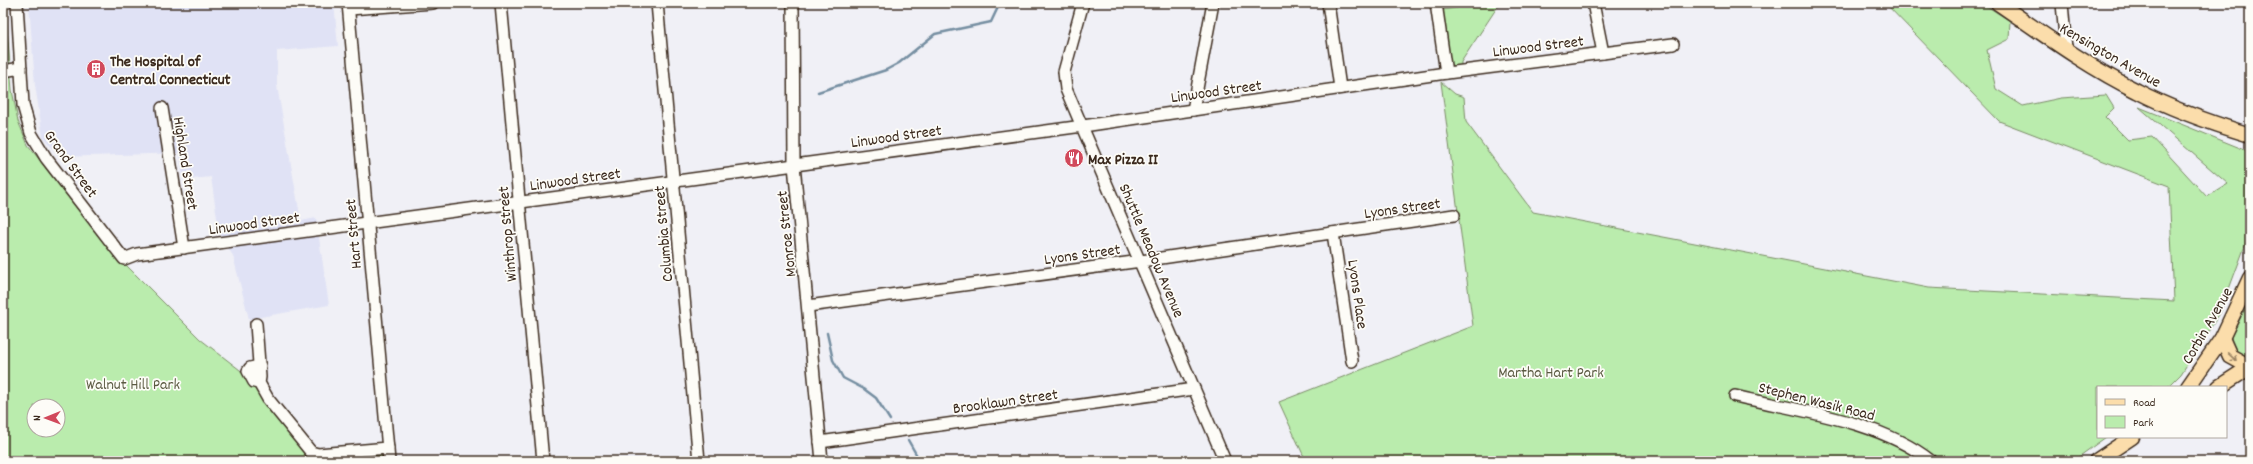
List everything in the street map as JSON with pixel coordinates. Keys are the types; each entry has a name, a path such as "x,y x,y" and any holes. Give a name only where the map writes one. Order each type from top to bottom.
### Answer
{"main road":[{"name":"Kensington Avenue","path":"1998,3 2066,50 2136,91 2190,115 2250,135"},
{"name":"Corbin Avenue","path":"2189,386 2222,338 2239,305 2250,278"},
{"path":"2222,338 2230,356 2237,362 2250,367"},
{"path":"2220,386 2250,367"},
{"path":"2096,461 2130,438"}],"street":[{"name":"Grand Street","path":"17,3 25,112 36,143 124,259"},
{"path":"348,6 433,3"},
{"name":"Winthrop Street","path":"501,3 544,461"},
{"name":"Columbia Street","path":"657,3 699,461"},
{"name":"Monroe Street","path":"793,3 794,165 822,461"},
{"name":"Shuttle Meadow Avenue","path":"1083,3 1064,72 1066,89 1141,261 1225,461"},
{"path":"1193,110 1213,3"},
{"path":"1328,3 1340,88"},
{"path":"1436,3 1446,73"},
{"path":"1593,3 1603,53"},
{"path":"2062,3 2066,50"},
{"name":"Hart Street","path":"348,6 389,461"},
{"name":"Linwood Street","path":"124,259 135,254 1081,126 1446,73 1673,44"},
{"path":"3,71 21,68"},
{"name":"Highland Street","path":"162,108 184,248"},
{"name":"Lyons Street","path":"808,306 1141,261 1454,215"},
{"name":"Lyons Place","path":"1334,233 1352,361"},
{"path":"256,324 260,366 259,383 268,399 313,453 388,448"},
{"name":"Brooklawn Street","path":"820,442 1194,389"},
{"name":"Stephen Wasik Road","path":"1735,396 1873,428 1920,452 1931,461"}],"shaded area":[{"path":"29,3 334,3 338,46 277,51 277,86 301,221 316,218 329,305 249,319 233,256 219,232 211,177 183,180 180,153 60,157 43,137 35,85"}],"green space":[{"name":"Walnut Hill Park","path":"3,3 5,3 12,90 18,121 28,145 103,242 200,339 240,370 307,454 383,453 384,461 3,461"},
{"path":"1488,3 1500,3 1461,62 1461,67 1450,65 1442,10"},
{"name":"Martha Hart Park","path":"1885,3 1982,3 2010,21 2009,39 1987,50 1996,89 2023,106 2061,98 2106,95 2114,108 2105,117 2128,140 2152,137 2207,197 2228,184 2139,107 2250,152 2250,222 2248,238 2220,313 2181,374 2169,386 2097,386 2097,438 2105,438 2073,461 1306,461 1279,402 1473,326 1441,82 1455,94 1464,97 1466,122 1533,212 1929,288 2174,301 2169,186 1999,121"},
{"path":"2250,299 2250,357 2245,359 2231,347 2231,337"}],"waterway":[{"path":"818,92 886,70 899,63 935,34 991,22 1000,3"},
{"path":"827,333 833,360 843,378 864,389 876,398 890,420"},
{"path":"908,440 920,461"}],"place":[{"name":"The Hospital of Central Connecticut","path":"96,69"},
{"name":"Max Pizza II","path":"1074,158"}]}
